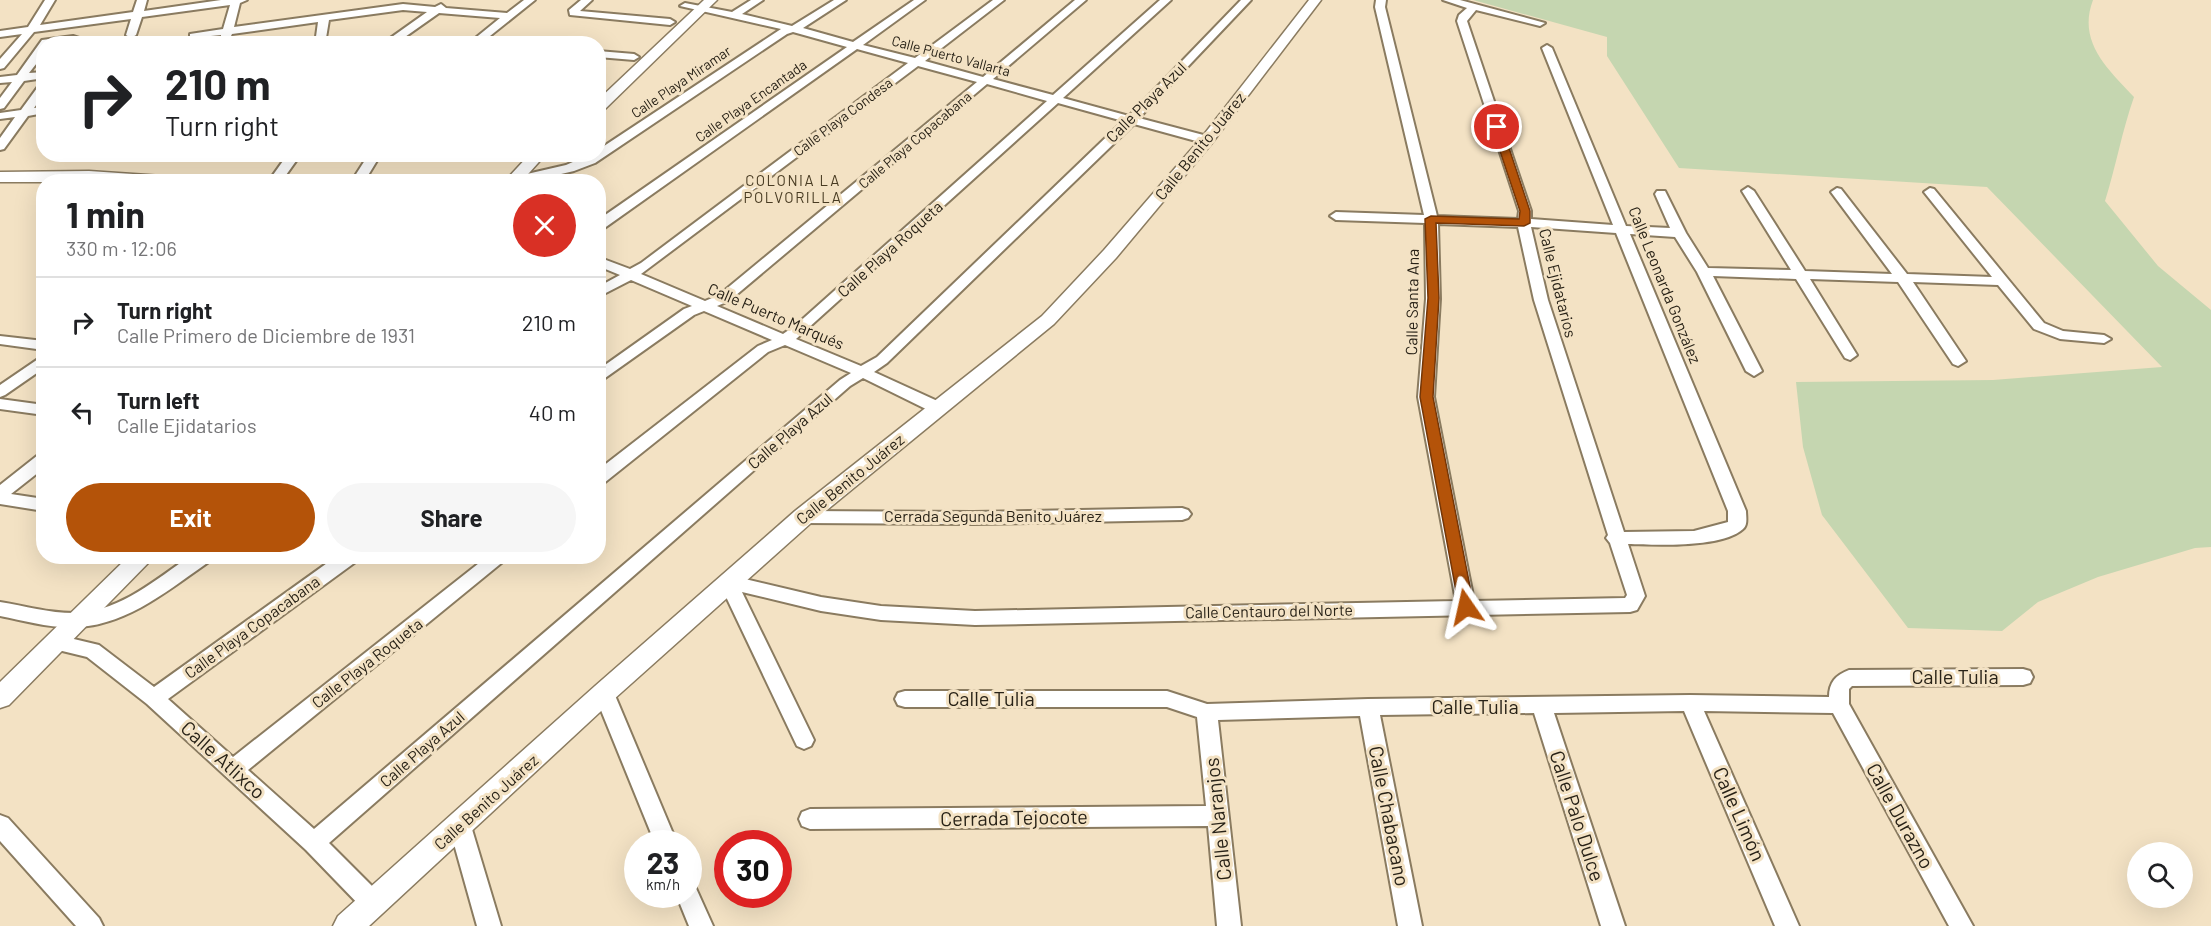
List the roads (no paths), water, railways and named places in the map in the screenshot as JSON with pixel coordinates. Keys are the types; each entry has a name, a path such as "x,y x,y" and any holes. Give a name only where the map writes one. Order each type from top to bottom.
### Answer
{"street":[{"path":"3,60 30,30 50,0"},
{"path":"131,35 142,0"},
{"path":"0,34 239,0 226,36"},
{"path":"399,36 452,0"},
{"path":"484,36 530,0"},
{"path":"587,0 574,10 574,13 670,22"},
{"path":"734,15 758,0"},
{"name":"Calle Playa Miramar","path":"606,150 783,32 793,29 841,0"},
{"name":"Calle Playa Encantada","path":"606,220 920,0"},
{"name":"Calle Playa Condesa","path":"606,289 632,274 999,0"},
{"name":"Calle Playa Copacabana","path":"606,372 689,312 724,298 1081,0"},
{"name":"Calle Playa Roqueta","path":"606,474 764,349 784,340 801,328 1166,0"},
{"name":"Calle Playa Azul","path":"314,843 845,383 882,360 1130,121 1246,0"},
{"name":"Calle Benito Juárez","path":"348,926 803,516 1048,320 1110,254 1207,140 1315,0"},
{"name":"Calle Santa Ana","path":"1380,0 1380,8 1431,219 1434,298 1426,397 1466,607"},
{"path":"1448,0 1540,23"},
{"path":"606,98 670,22 697,4"},
{"path":"606,87 697,4"},
{"name":"Calle Puerto Vallarta","path":"697,4 1207,140"},
{"path":"231,36 397,7 510,16"},
{"name":"Calle Ejidatarios","path":"1474,7 1463,17 1462,21 1525,211 1524,223 1540,300 1615,538"},
{"path":"321,36 324,18"},
{"path":"49,36 54,26"},
{"name":"Calle Leonarda González","path":"1547,48 1737,511 1737,525 1725,532 1706,536 1615,538"},
{"path":"606,57 631,66"},
{"path":"3,60 36,60"},
{"path":"2,100 19,78 36,62"},
{"path":"0,80 36,76"},
{"path":"2,100 36,92"},
{"path":"0,146 36,98"},
{"path":"0,116 36,111"},
{"path":"519,174 531,162"},
{"path":"534,174 545,162"},
{"name":"Calle Playa Miramar","path":"548,174 586,162"},
{"path":"0,177 36,177"},
{"path":"0,190 36,191"},
{"path":"1748,191 1850,355"},
{"path":"1837,192 1904,280 1958,361"},
{"path":"1930,192 2039,326 2048,332 2060,335 2104,339"},
{"path":"1661,194 1679,233 1704,272 1754,371"},
{"path":"1336,216 1524,223 1679,233"},
{"name":"Calle Puerto Marqués","path":"606,264 862,372 938,408"},
{"path":"1704,272 2002,282"},
{"path":"0,340 36,344"},
{"path":"0,392 36,366"},
{"path":"0,404 36,409"},
{"path":"0,496 36,466"},
{"path":"0,496 36,503"},
{"name":"Cerrada Segunda Benito Juárez","path":"803,516 973,518 1182,514"},
{"name":"Calle Centauro del Norte","path":"728,582 821,604 881,613 975,618 1630,605 1636,596 1615,538"},
{"path":"0,698 136,564"},
{"path":"0,609 78,621 109,613 130,603 191,564"},
{"name":"Calle Playa Copacabana","path":"154,698 340,564"},
{"name":"Calle Playa Roqueta","path":"233,769 491,564"},
{"path":"728,582 804,740"},
{"name":"Calle Atlixco","path":"57,643 92,650 154,698 314,843 373,903"},
{"name":"Calle Tulia","path":"905,699 1167,699 1207,712 1368,707 1690,703 1839,705 1838,687 1842,681 1849,678 2023,677"},
{"path":"604,693 661,830"},
{"name":"Calle Limón","path":"1690,703 1787,926"},
{"name":"Calle Durazno","path":"1839,705 1961,926"},
{"name":"Calle Palo Dulce","path":"1542,706 1613,926"},
{"name":"Calle Chabacano","path":"1368,707 1410,926"},
{"name":"Calle Naranjos","path":"1207,712 1229,926"},
{"name":"Cerrada Tejocote","path":"810,819 1217,816"},
{"path":"0,825 91,926"},
{"path":"460,826 489,926"},
{"path":"693,908 701,926"}],"district":[{"name":"COLONIA LA POLVORILLA","path":"793,190"}]}
